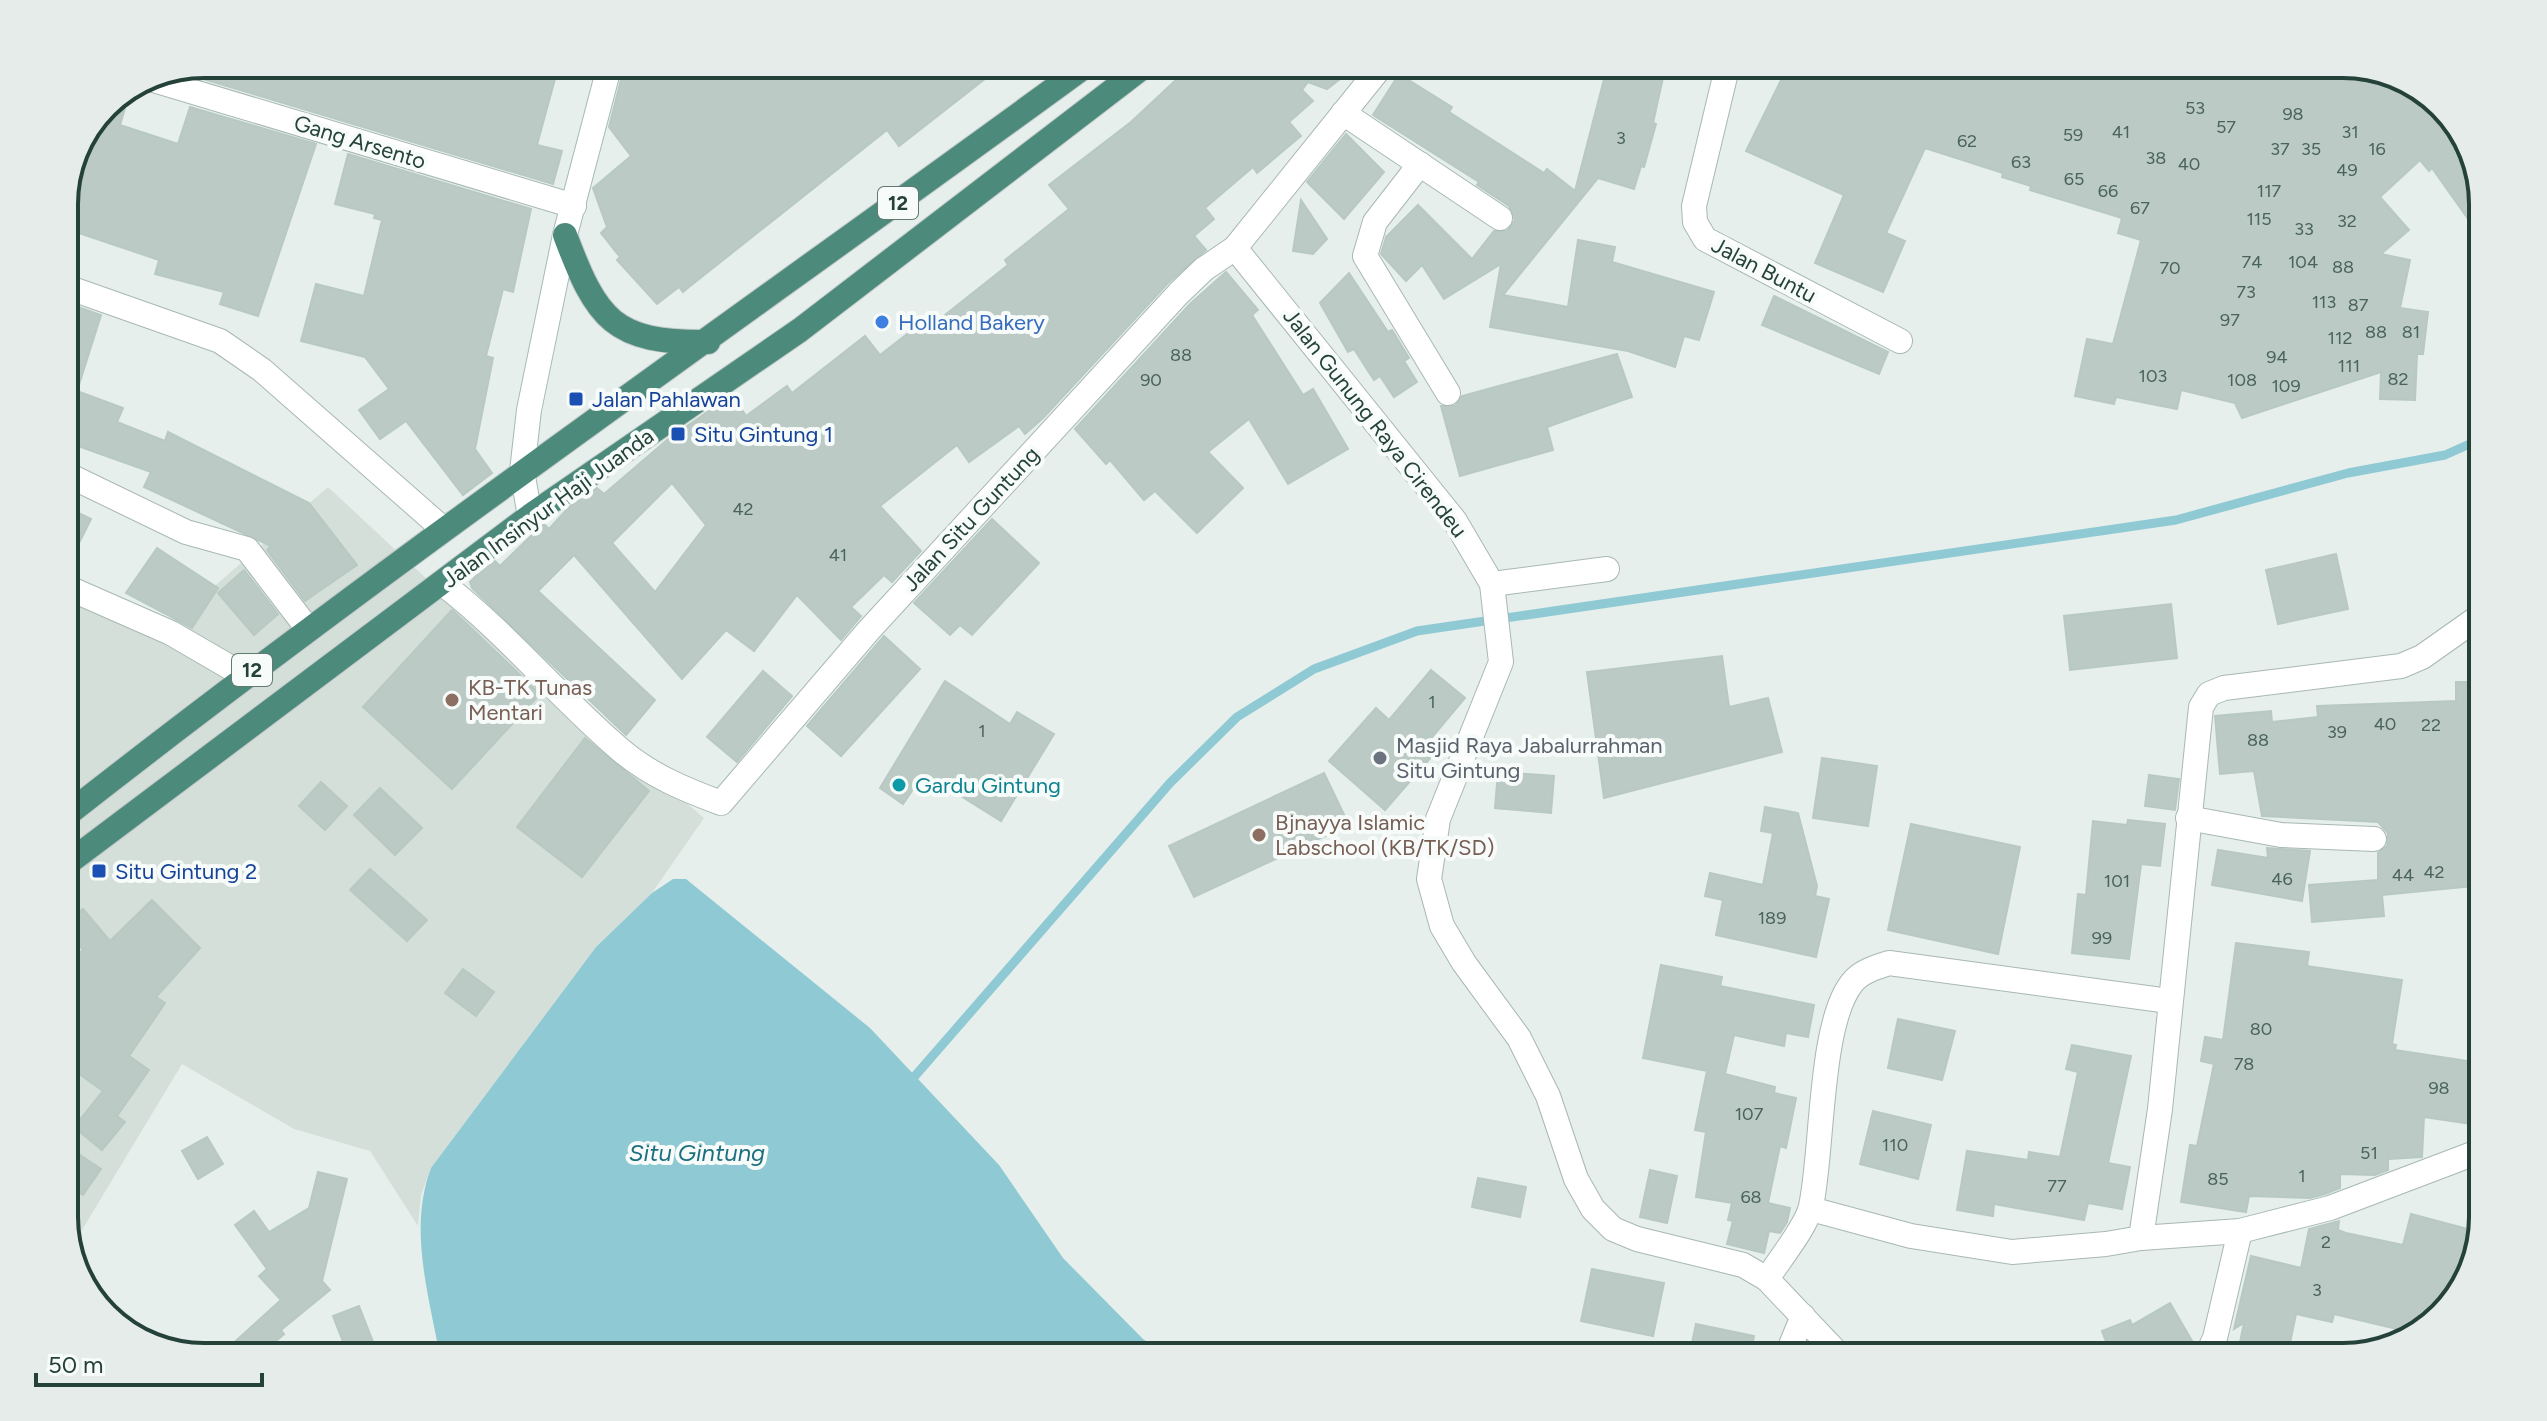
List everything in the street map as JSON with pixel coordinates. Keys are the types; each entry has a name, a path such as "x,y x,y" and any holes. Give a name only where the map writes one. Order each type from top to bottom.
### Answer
{"highway":[{"name":"Jalan Insinyur Haji Juanda","path":"78,806 442,528 708,342 1069,78"},
{"name":"Jalan Insinyur Haji Juanda","path":"78,856 530,516 800,330 1129,78"},
{"path":"565,235 586,291 612,320 635,334 660,342 708,342"}],"street":[{"path":"530,516 522,471 529,410 565,235 606,78"},
{"path":"1235,248 1372,78"},
{"name":"Jalan Buntu","path":"1725,78 1694,206 1695,222 1705,239 1900,341"},
{"name":"Gang Arsento","path":"167,84 574,206"},
{"path":"1343,113 1500,218"},
{"path":"1420,164 1375,222 1365,256 1448,393"},
{"name":"Jalan Gunung Raya Cirendeu","path":"1235,248 1455,521 1493,590 1501,662 1438,819 1432,842 1429,879 1442,926 1464,963 1519,1038 1548,1096 1576,1179 1593,1209 1613,1229 1637,1239 1743,1265 1767,1279 1828,1343"},
{"name":"Jalan Situ Guntung","path":"443,584 475,609 624,752 681,788 721,803 869,630 1168,305 1204,269 1235,248"},
{"path":"78,291 220,341 262,370 442,528"},
{"path":"78,480 186,532 247,549 308,629"},
{"path":"1493,590 1607,569"},
{"path":"78,592 171,633 245,676"},
{"path":"2141,1238 2160,1109 2201,707 2209,694 2224,688 2401,666 2422,657 2469,624"},
{"path":"2188,818 2281,835 2374,839"},
{"path":"1767,1279 1811,1209 1829,1050 1842,1001 1852,982 1871,969 1889,963 2169,1001"},
{"path":"1811,1209 1911,1236 2012,1252 2240,1231 2330,1208 2469,1155"},
{"path":"2213,1343 2240,1231"},
{"path":"1792,1343 1803,1316"}],"shaded area":[{"path":"328,487 460,610 704,818 652,893 596,947 431,1168 421,1195 418,1226 370,1151 294,1129 182,1064 79,1232 78,578 170,625"}],"water":[{"name":"Situ Gintung","path":"673,879 686,879 870,1028 999,1165 1063,1258 1149,1343 437,1343 421,1238 424,1191 431,1168 596,947 652,893"}],"building":[{"path":"201,78 555,78 537,145 562,151 553,184"},
{"path":"621,78 986,78 899,146 887,130 683,292 679,287 657,304 617,260 620,257 601,233 607,227 593,188 631,156 609,127"},
{"path":"1178,78 1340,79 1327,89 1308,82 1302,90 1313,101 1289,122 1301,136 1257,173 1253,167 1205,208 1214,219 1194,236 1206,250 1168,283 1043,418 1025,434 1019,426 969,462 957,445 880,506 921,551 892,582 884,575 851,607 861,616 841,640 797,595 754,651 726,630 682,679 574,555 538,591 655,700 626,735 472,588 470,582 478,574 495,561 500,566 544,524 549,529 569,507 597,488 604,494 667,440 732,395 746,416 787,386 792,393 865,336 880,355 920,324 926,330 1008,265 1005,260 1069,209 1049,185 1131,122","holes":["672,483 706,525 655,592 612,543"]},
{"path":"1396,78 1405,78 1452,107 1449,112 1544,173 1547,169 1575,191 1604,78 1663,78 1653,123 1656,124 1644,167 1641,166 1634,189 1598,178 1503,295 1568,307 1578,240 1615,247 1612,262 1714,292 1699,340 1684,336 1675,367 1628,351 1490,327 1501,264 1444,299 1422,265 1406,281 1381,254 1386,237 1418,205 1472,259 1494,231 1507,231 1515,220 1509,206 1477,185 1479,182 1373,115"},
{"path":"1782,78 2359,79 2398,91 2413,99 2438,121 2456,149 2453,151 2467,180 2469,220 2432,168 2429,171 2420,160 2380,197 2409,230 2381,254 2410,260 2400,308 2428,312 2423,354 2417,354 2415,400 2380,399 2381,372 2242,418 2235,403 2181,390 2177,409 2116,397 2114,404 2075,396 2087,339 2113,344 2141,240 2118,233 2122,218 2030,190 2031,186 2002,177 2003,173 1925,148 1886,233 1905,241 1883,292 1815,263 1844,195 1746,151"},
{"path":"126,106 120,125 178,144 190,107 316,144 258,316 220,304 224,292 155,274 159,260 78,233 78,196 82,172 104,127 121,109"},
{"path":"1346,134 1384,172 1344,219 1307,182"},
{"path":"348,154 531,209 513,292 503,289 486,356 493,358 475,449 492,473 463,495 406,421 380,439 359,410 389,389 365,357 301,341 316,284 364,296 382,220 374,218 375,214 335,204"},
{"path":"1301,200 1327,239 1313,254 1293,251"},
{"path":"1226,272 1258,310 1252,315 1303,395 1313,389 1348,449 1288,484 1249,419 1208,452 1243,488 1197,533 1155,491 1144,500 1110,460 1106,464 1075,429 1190,304"},
{"path":"1349,273 1409,358 1404,361 1417,382 1394,397 1380,376 1374,380 1354,349 1348,352 1320,303"},
{"path":"1774,296 1888,352 1879,374 1762,325"},
{"path":"78,307 101,315 78,388"},
{"path":"1617,354 1632,397 1547,427 1553,450 1460,476 1441,406 1455,406 1462,396"},
{"path":"78,391 123,408 117,422 165,441 168,432 309,503 357,565 305,601 267,550 271,546 144,487 151,472 78,446"},
{"path":"78,513 91,519 78,545"},
{"path":"992,519 1039,563 972,635 960,625 950,635 914,603"},
{"path":"157,548 218,588 192,628 126,593"},
{"path":"2336,554 2348,609 2278,624 2266,570"},
{"path":"244,570 278,614 254,635 218,593"},
{"path":"2171,604 2177,658 2070,670 2064,616"},
{"name":"KB-TK Tunas Mentari","path":"452,610 540,694 452,789 363,707"},
{"path":"884,636 920,669 841,756 807,726"},
{"path":"1722,656 1729,707 1768,698 1782,752 1604,798 1587,672"},
{"name":"Masjid Raya Jabalurrahman Situ Gintung","path":"1431,670 1465,698 1423,748 1432,756 1385,810 1329,761 1376,708 1389,720"},
{"path":"763,671 792,696 737,762 707,737"},
{"path":"945,681 1010,724 1017,712 1054,734 1001,821 924,773 903,804 880,788"},
{"path":"2456,682 2469,682 2469,886 2382,895 2384,916 2312,922 2309,885 2378,880 2378,853 2387,846 2388,833 2378,822 2262,816 2254,771 2220,774 2215,716 2271,711 2272,722 2318,717 2317,706 2456,701"},
{"path":"585,738 649,791 582,877 517,827"},
{"path":"1822,758 1877,766 1868,826 1813,818"},
{"path":"1498,772 1554,776 1551,813 1495,808"},
{"name":"Bjnayya Islamic Labschool (KB/TK/SD)","path":"1324,773 1349,825 1194,897 1169,846"},
{"path":"2149,775 2179,779 2175,810 2145,806"},
{"path":"321,782 347,806 325,830 299,806"},
{"path":"380,788 422,828 395,855 354,815"},
{"path":"1765,807 1798,813 1817,886 1815,896 1829,899 1816,957 1716,935 1723,900 1705,896 1710,873 1763,885 1773,833 1761,831"},
{"path":"2128,820 2165,824 2160,866 2141,864 2129,959 2072,953 2078,894 2086,895 2093,821 2127,825"},
{"path":"1911,824 2020,847 1998,954 1888,930"},
{"path":"2267,848 2310,851 2302,901 2212,885 2218,850 2268,858"},
{"path":"370,869 427,920 407,941 350,890"},
{"path":"152,900 200,948 156,997 165,1003 129,1056 149,1070 117,1116 125,1122 102,1150 78,1130 78,1122 103,1091 78,1073 78,955 83,950 78,943 78,913 83,909 110,941"},
{"path":"2236,943 2309,952 2307,966 2402,980 2392,1044 2396,1045 2395,1050 2469,1061 2469,1124 2424,1117 2422,1157 2388,1159 2388,1170 2375,1175 2340,1174 2340,1188 2325,1194 2310,1198 2249,1196 2246,1212 2181,1202 2190,1145 2197,1146 2214,1064 2201,1061 2205,1037 2223,1040"},
{"path":"1661,965 1722,977 1720,986 1814,1005 1808,1037 1786,1033 1784,1046 1734,1035 1725,1074 1775,1087 1774,1093 1796,1098 1786,1148 1780,1146 1768,1203 1790,1208 1787,1222 1780,1233 1769,1231 1764,1253 1727,1244 1733,1221 1728,1220 1732,1203 1696,1197 1706,1132 1695,1130 1707,1071 1643,1058"},
{"path":"463,969 494,992 476,1016 445,993"},
{"path":"1898,1019 1955,1031 1942,1080 1888,1068"},
{"path":"2072,1045 2131,1056 2108,1163 2130,1167 2122,1209 2088,1203 2084,1220 1994,1204 1993,1216 1957,1210 1967,1151 2028,1160 2029,1152 2060,1157 2078,1072 2066,1069"},
{"path":"1873,1111 1931,1125 1918,1179 1860,1164"},
{"path":"207,1137 223,1164 198,1179 182,1151"},
{"path":"80,1155 101,1169 83,1195 78,1192"},
{"path":"1650,1170 1677,1176 1667,1223 1640,1217"},
{"path":"318,1172 347,1179 322,1281 330,1290 281,1330 284,1334 274,1343 234,1343 281,1300 259,1276 267,1269 235,1225 254,1211 269,1232 309,1208"},
{"path":"1478,1178 1526,1187 1520,1217 1472,1207"},
{"path":"2411,1214 2468,1229 2465,1249 2448,1287 2432,1306 2406,1326 2397,1330 2334,1314 2332,1322 2296,1314 2290,1343 2240,1343 2244,1323 2234,1329 2251,1256 2301,1268 2309,1229 2339,1221 2338,1230 2346,1233 2403,1245"},
{"path":"1592,1269 1664,1283 1653,1336 1581,1321"},
{"path":"2170,1303 2193,1343 2107,1343 2102,1331 2130,1320 2132,1325"},
{"path":"359,1306 373,1343 344,1343 333,1316"},
{"path":"1696,1324 1754,1336 1753,1343 1692,1343"}],"waterway":[{"path":"908,1084 1170,783 1237,717 1314,669 1417,631 2176,520 2348,473 2445,455 2469,444"}],"place":[{"name":"Holland Bakery","path":"882,322"},
{"name":"Jalan Pahlawan","path":"576,399"},
{"name":"Situ Gintung 1","path":"678,434"},
{"name":"KB-TK Tunas Mentari","path":"452,700"},
{"name":"Masjid Raya Jabalurrahman Situ Gintung","path":"1380,758"},
{"name":"Gardu Gintung","path":"899,785"},
{"name":"Bjnayya Islamic Labschool (KB/TK/SD)","path":"1259,835"},
{"name":"Situ Gintung 2","path":"99,871"}]}
